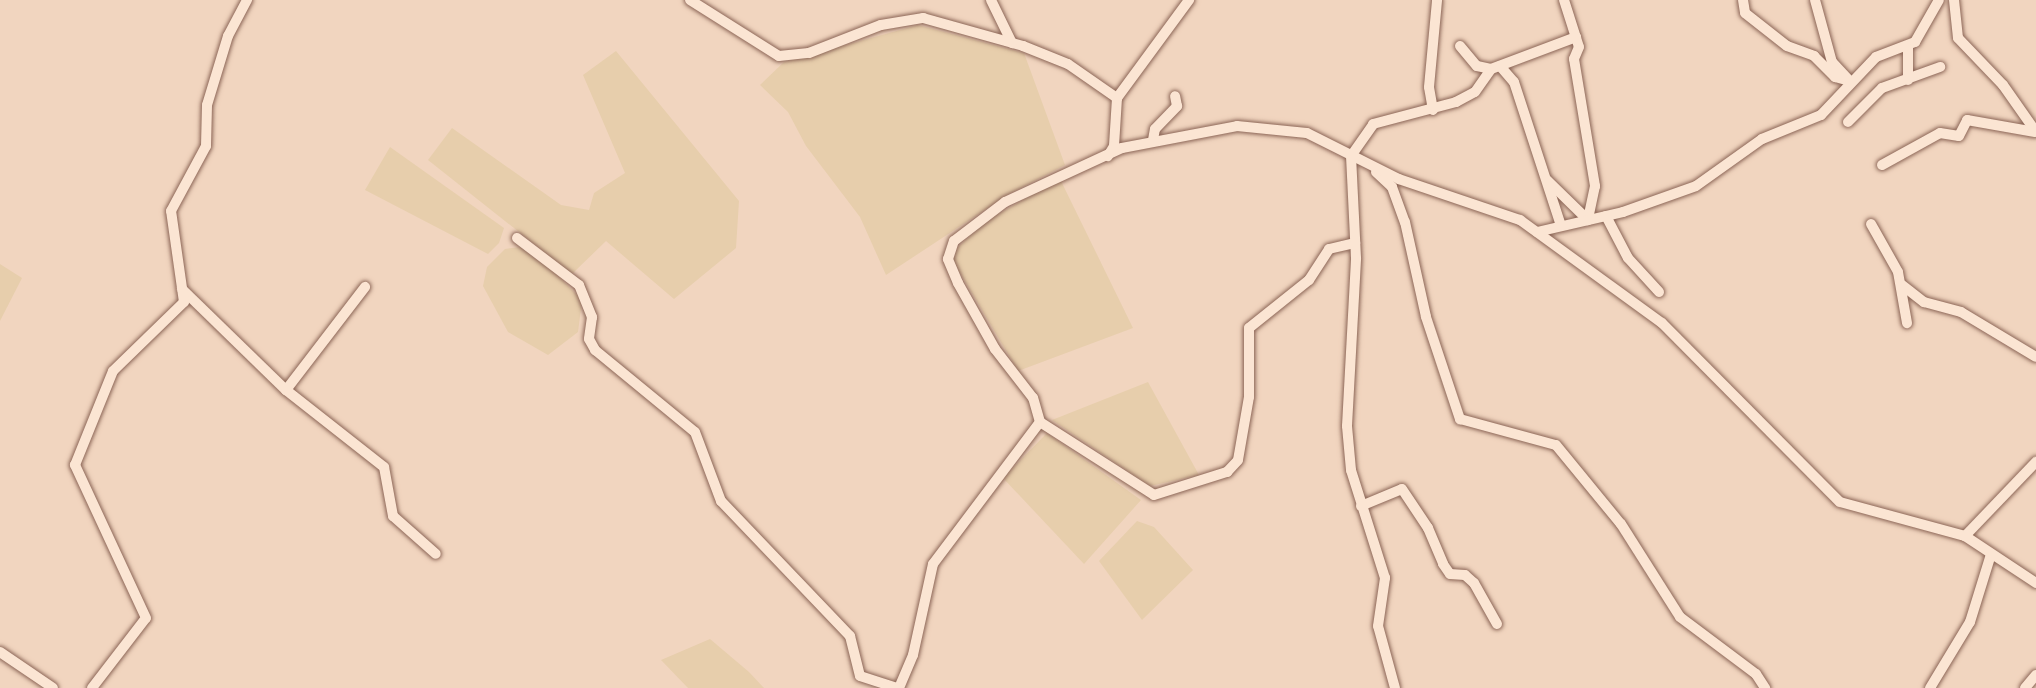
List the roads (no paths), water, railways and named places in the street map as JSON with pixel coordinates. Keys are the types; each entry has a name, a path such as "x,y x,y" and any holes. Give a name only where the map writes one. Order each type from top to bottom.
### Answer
{"street":[{"path":"92,688 146,618 76,475 77,458 112,371 180,311 171,211 206,146 207,105 228,36 247,0"},
{"path":"690,0 779,56 809,53 881,25 923,18 1012,43 1068,64 1116,98"},
{"path":"991,0 1012,43"},
{"path":"1107,156 1114,146 1116,98 1189,0"},
{"path":"1432,110 1429,87 1437,0"},
{"path":"1564,0 1576,37 1574,59 1595,186 1588,220"},
{"path":"1743,0 1745,13 1787,46 1814,56 1835,77 1850,81"},
{"path":"1815,0 1832,62 1850,81"},
{"path":"1537,232 1606,216 1696,186 1762,139 1821,114 1850,81 1876,57 1908,47 1929,22 1939,0"},
{"path":"1954,0 1958,38 2003,85 2036,132"},
{"path":"1460,46 1477,66 1496,67 1576,37"},
{"path":"1908,47 1908,80"},
{"path":"1395,688 1378,626 1385,578 1361,506 1347,426 1355,243 1351,156 1373,124 1432,110 1475,92 1496,67"},
{"path":"1496,67 1514,82 1561,226"},
{"path":"1848,122 1882,88 1940,67"},
{"path":"1153,140 1155,129 1177,106 1175,96"},
{"path":"1882,165 1940,133 1959,136 1967,120 2036,132"},
{"path":"1355,243 1329,249 1309,280 1249,328 1249,397 1238,460 1227,472 1154,495 1040,422 1033,398 995,349 966,299 949,252 954,241 1005,202 1107,156 1153,140 1273,126 1306,133 1372,167 1503,210 1662,323 1840,502 1965,536 2036,583"},
{"path":"1372,167 1392,187 1406,222 1426,317 1460,419 1556,445 1622,524 1680,617 1756,674 1765,688"},
{"path":"1547,180 1588,220"},
{"path":"1606,216 1628,258 1659,292"},
{"path":"1871,224 1902,285 1906,323"},
{"path":"517,238 579,285 592,316 589,339 595,350 695,432 721,501 850,636 860,676 898,688 913,655 933,564 1040,422"},
{"path":"178,285 286,390 384,467 393,516 436,554"},
{"path":"1902,285 1924,302 1961,312 2036,357"},
{"path":"286,390 365,287"},
{"path":"1965,536 2034,465"},
{"path":"1361,506 1402,489 1428,528 1443,564 1450,574 1465,574 1474,583 1497,624"},
{"path":"1930,688 1970,622 1990,554"},
{"path":"0,652 53,688"},
{"path":"2025,688 2036,675"}]}
